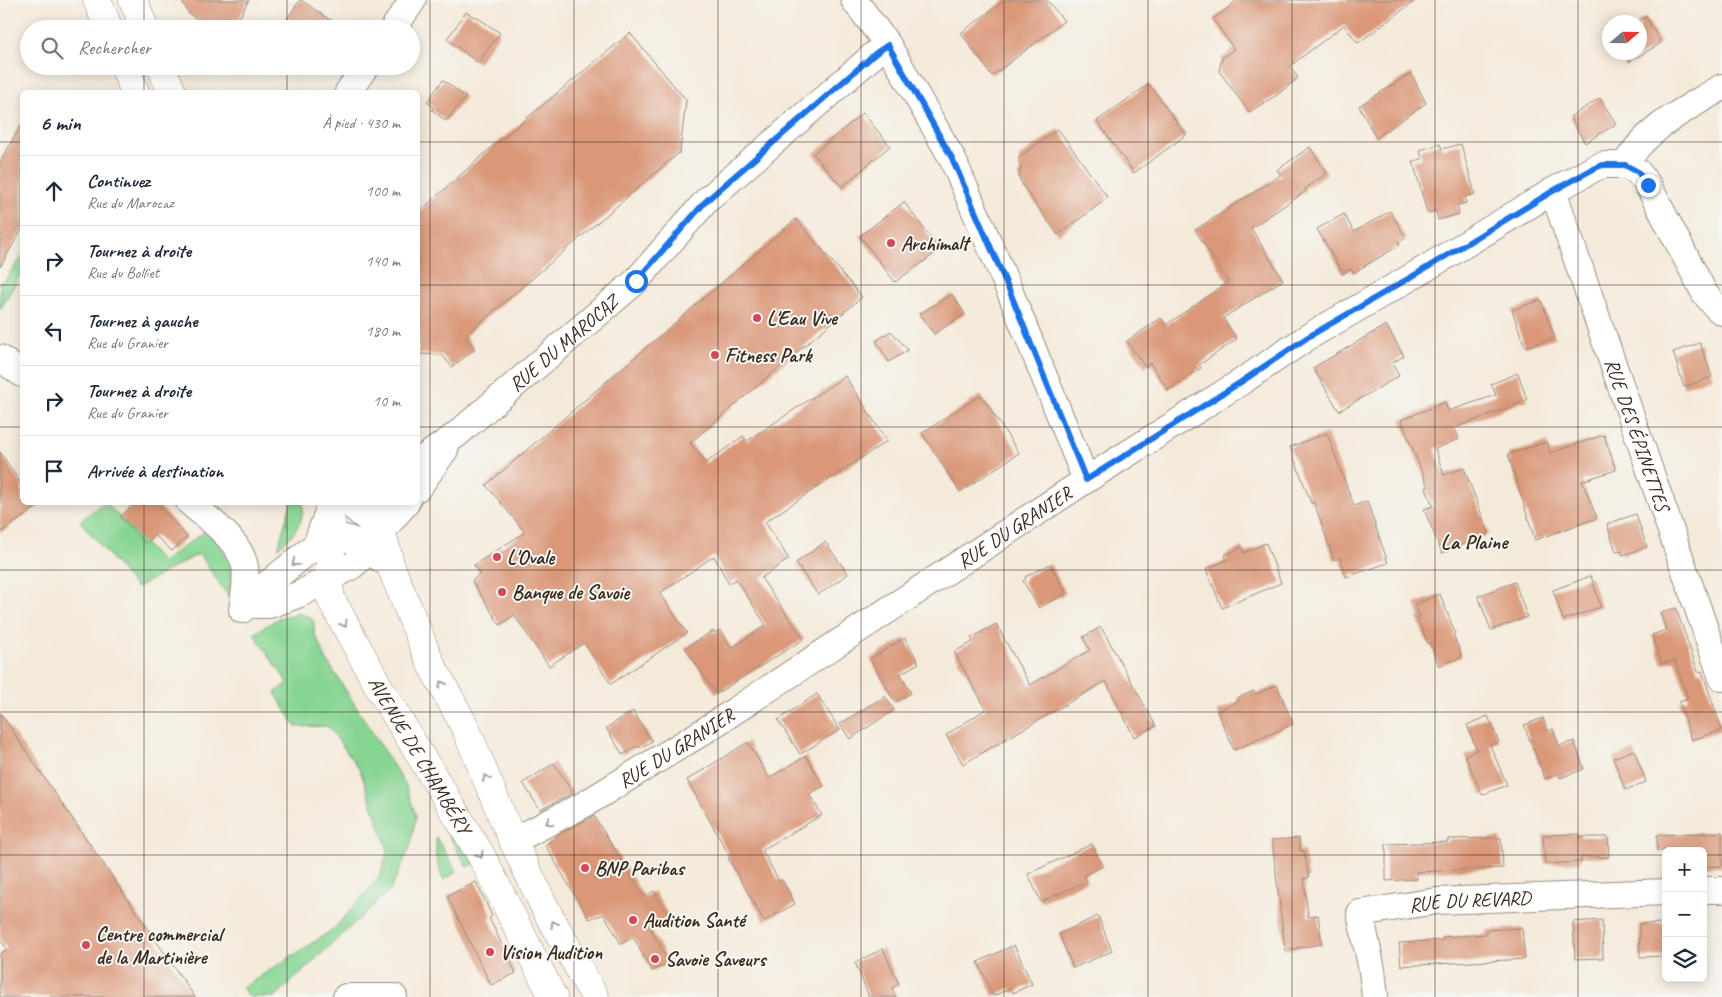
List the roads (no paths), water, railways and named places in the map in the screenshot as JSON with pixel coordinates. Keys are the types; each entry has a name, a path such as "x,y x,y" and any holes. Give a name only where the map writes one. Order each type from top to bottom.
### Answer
{"main road":[{"path":"97,0 105,20"},
{"path":"133,0 141,20"},
{"path":"128,75 134,90"},
{"path":"165,75 171,90"},
{"name":"AVENUE DE CHAMBÉRY","path":"335,505 325,541 331,599 380,689 482,858 553,997"},
{"name":"AVENUE DE CHAMBÉRY","path":"374,505 376,540 391,567 431,664 465,727 513,841 546,910 594,997"}],"street":[{"path":"399,20 413,0"},
{"path":"854,0 888,45 952,158 1010,292 1086,480"},
{"name":"RUE DU MAROCAZ","path":"420,461 456,435 636,281 706,201 876,53 888,45"},
{"path":"349,90 360,75"},
{"path":"1722,87 1663,124 1648,136 1632,152 1625,165 1638,172 1648,185 1705,294 1722,312"},
{"name":"RUE DU GRANIER","path":"513,841 585,804 701,733 1086,480 1241,382 1308,337 1553,191 1603,165 1625,165"},
{"name":"RUE DES ÉPINETTES","path":"1553,191 1722,678"},
{"path":"0,358 20,373"},
{"name":"RUE DU MAROCAZ","path":"420,485 456,435"},
{"path":"192,505 240,550 246,575 242,610"},
{"path":"335,505 376,540"},
{"path":"376,540 325,541 260,590 252,605 269,605 300,594 352,566 376,540 405,505"},
{"path":"1707,890 1722,890"},
{"name":"RUE DU REVARD","path":"1375,997 1372,970 1360,913 1437,901 1662,892"},
{"path":"346,997 394,997"}],"place":[{"name":"Archimalt","path":"891,243"},
{"name":"L'Eau Vive","path":"757,318"},
{"name":"Fitness Park","path":"715,355"},
{"name":"L'Ovale","path":"497,557"},
{"name":"Banque de Savoie","path":"502,592"},
{"name":"BNP Paribas","path":"585,868"},
{"name":"Audition Santé","path":"633,920"},
{"name":"Centre commercial de la Martinière","path":"86,945"},
{"name":"Vision Audition","path":"490,952"},
{"name":"Savoie Saveurs","path":"655,959"}],"district":[{"name":"La Plaine","path":"1474,542"}]}
